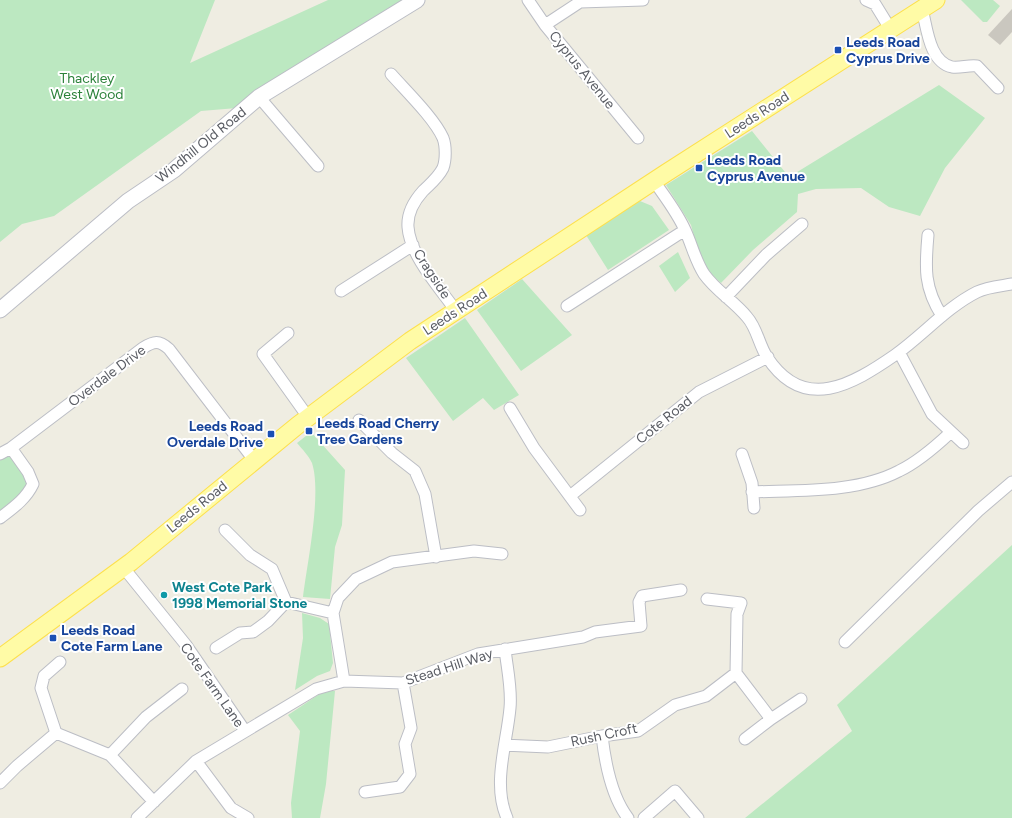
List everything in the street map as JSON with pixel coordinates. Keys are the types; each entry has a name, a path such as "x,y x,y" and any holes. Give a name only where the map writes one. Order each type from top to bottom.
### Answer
{"main road":[{"name":"Leeds Road","path":"0,658 123,567 254,460 410,341 654,181 931,3"}],"street":[{"name":"Windhill Old Road","path":"0,310 123,205 174,170 260,97 417,0"},
{"name":"Cyprus Avenue","path":"528,0 545,25 638,138"},
{"path":"545,25 580,2 643,0"},
{"path":"866,0 875,4 891,30"},
{"path":"931,3 934,52 940,60 950,66 977,66 998,88"},
{"name":"Cragside","path":"391,74 437,128 443,139 445,155 443,167 437,178 416,199 410,213 408,226 413,245 419,258 456,311"},
{"path":"260,97 318,166"},
{"path":"654,181 685,230 696,262 715,287 748,317 768,357 780,373 795,384 810,389 826,389 849,383 899,352 942,316 977,292 1012,284"},
{"path":"726,297 766,254 802,224"},
{"path":"567,306 685,230"},
{"path":"928,235 925,265 926,280 931,297 942,316"},
{"path":"341,291 413,245"},
{"path":"288,333 262,354 308,418"},
{"name":"Overdale Drive","path":"11,448 143,348 153,342 161,342 169,349 254,460"},
{"path":"899,352 928,408 950,433 963,442"},
{"name":"Cote Road","path":"570,496 699,392 768,357"},
{"path":"510,408 534,448 580,510"},
{"path":"359,420 392,453 415,471 425,494 436,557"},
{"path":"752,492 814,489 871,482 899,471 913,463 950,433"},
{"path":"0,454 11,448 28,472 33,484 29,492 17,506 0,518"},
{"path":"742,454 748,470 754,508"},
{"path":"845,642 978,511 1012,482"},
{"path":"224,530 250,555 272,569 286,602"},
{"path":"344,681 333,613 338,598 356,579 392,562 474,551 502,554"},
{"name":"Cote Farm Lane","path":"123,567 186,645 245,731 196,761 137,818"},
{"name":"Stead Hill Way","path":"245,731 316,689 344,681 403,683 478,654 583,637 595,632 641,626 639,602 642,596 681,590"},
{"path":"707,599 741,603 736,614 736,673 771,720"},
{"path":"286,602 333,613"},
{"path":"216,648 240,633 253,632 268,621 286,602"},
{"path":"505,649 510,706 500,778 504,812 507,818"},
{"path":"60,662 44,676 41,688 56,733 110,755 154,802"},
{"name":"Rush Croft","path":"505,745 548,747 602,736 638,731 675,705 706,696 736,673"},
{"path":"365,792 400,787 410,774 405,744 411,728 403,683"},
{"path":"110,755 146,716 182,689"},
{"path":"745,739 801,699"},
{"path":"0,784 16,766 56,733"},
{"path":"602,736 605,765 622,811 628,818"},
{"path":"196,761 231,808 248,818"},
{"path":"644,818 675,791 698,818"}],"green space":[{"name":"Thackley West Wood","path":"0,0 215,0 190,63 328,0 402,0 237,108 201,111 54,216 22,224 0,242"},
{"path":"961,0 993,0 1000,6 987,22 983,22"},
{"path":"939,85 985,118 945,168 920,216 889,207 861,188 816,189 798,194 797,212 753,250 721,283 702,266 691,225 666,185 752,131 789,177"},
{"path":"640,201 652,206 669,230 608,270 586,235"},
{"path":"678,252 690,278 675,292 659,266"},
{"path":"522,279 572,335 521,371 477,310"},
{"path":"465,318 519,395 494,410 483,398 453,421 406,358"},
{"path":"311,432 345,470 342,525 335,547 330,599 303,597 315,510 315,476 312,463 297,443"},
{"path":"11,448 33,484 0,518 0,454"},
{"path":"1012,545 1012,818 745,818 852,731 837,705"},
{"path":"302,613 320,618 329,624 333,663 330,671 317,676 295,690 303,638"},
{"path":"324,691 335,691 326,784 320,818 292,818 291,803 300,731 288,715"}],"building":[{"path":"1012,9 1012,32 1000,45 988,35"}],"place":[{"name":"Leeds Road Cyprus Drive","path":"838,50"},
{"name":"Leeds Road Cyprus Avenue","path":"699,168"},
{"name":"Leeds Road Cherry Tree Gardens","path":"309,431"},
{"name":"Leeds Road Overdale Drive","path":"271,434"},
{"name":"West Cote Park 1998 Memorial Stone","path":"164,595"},
{"name":"Leeds Road Cote Farm Lane","path":"53,638"}]}
